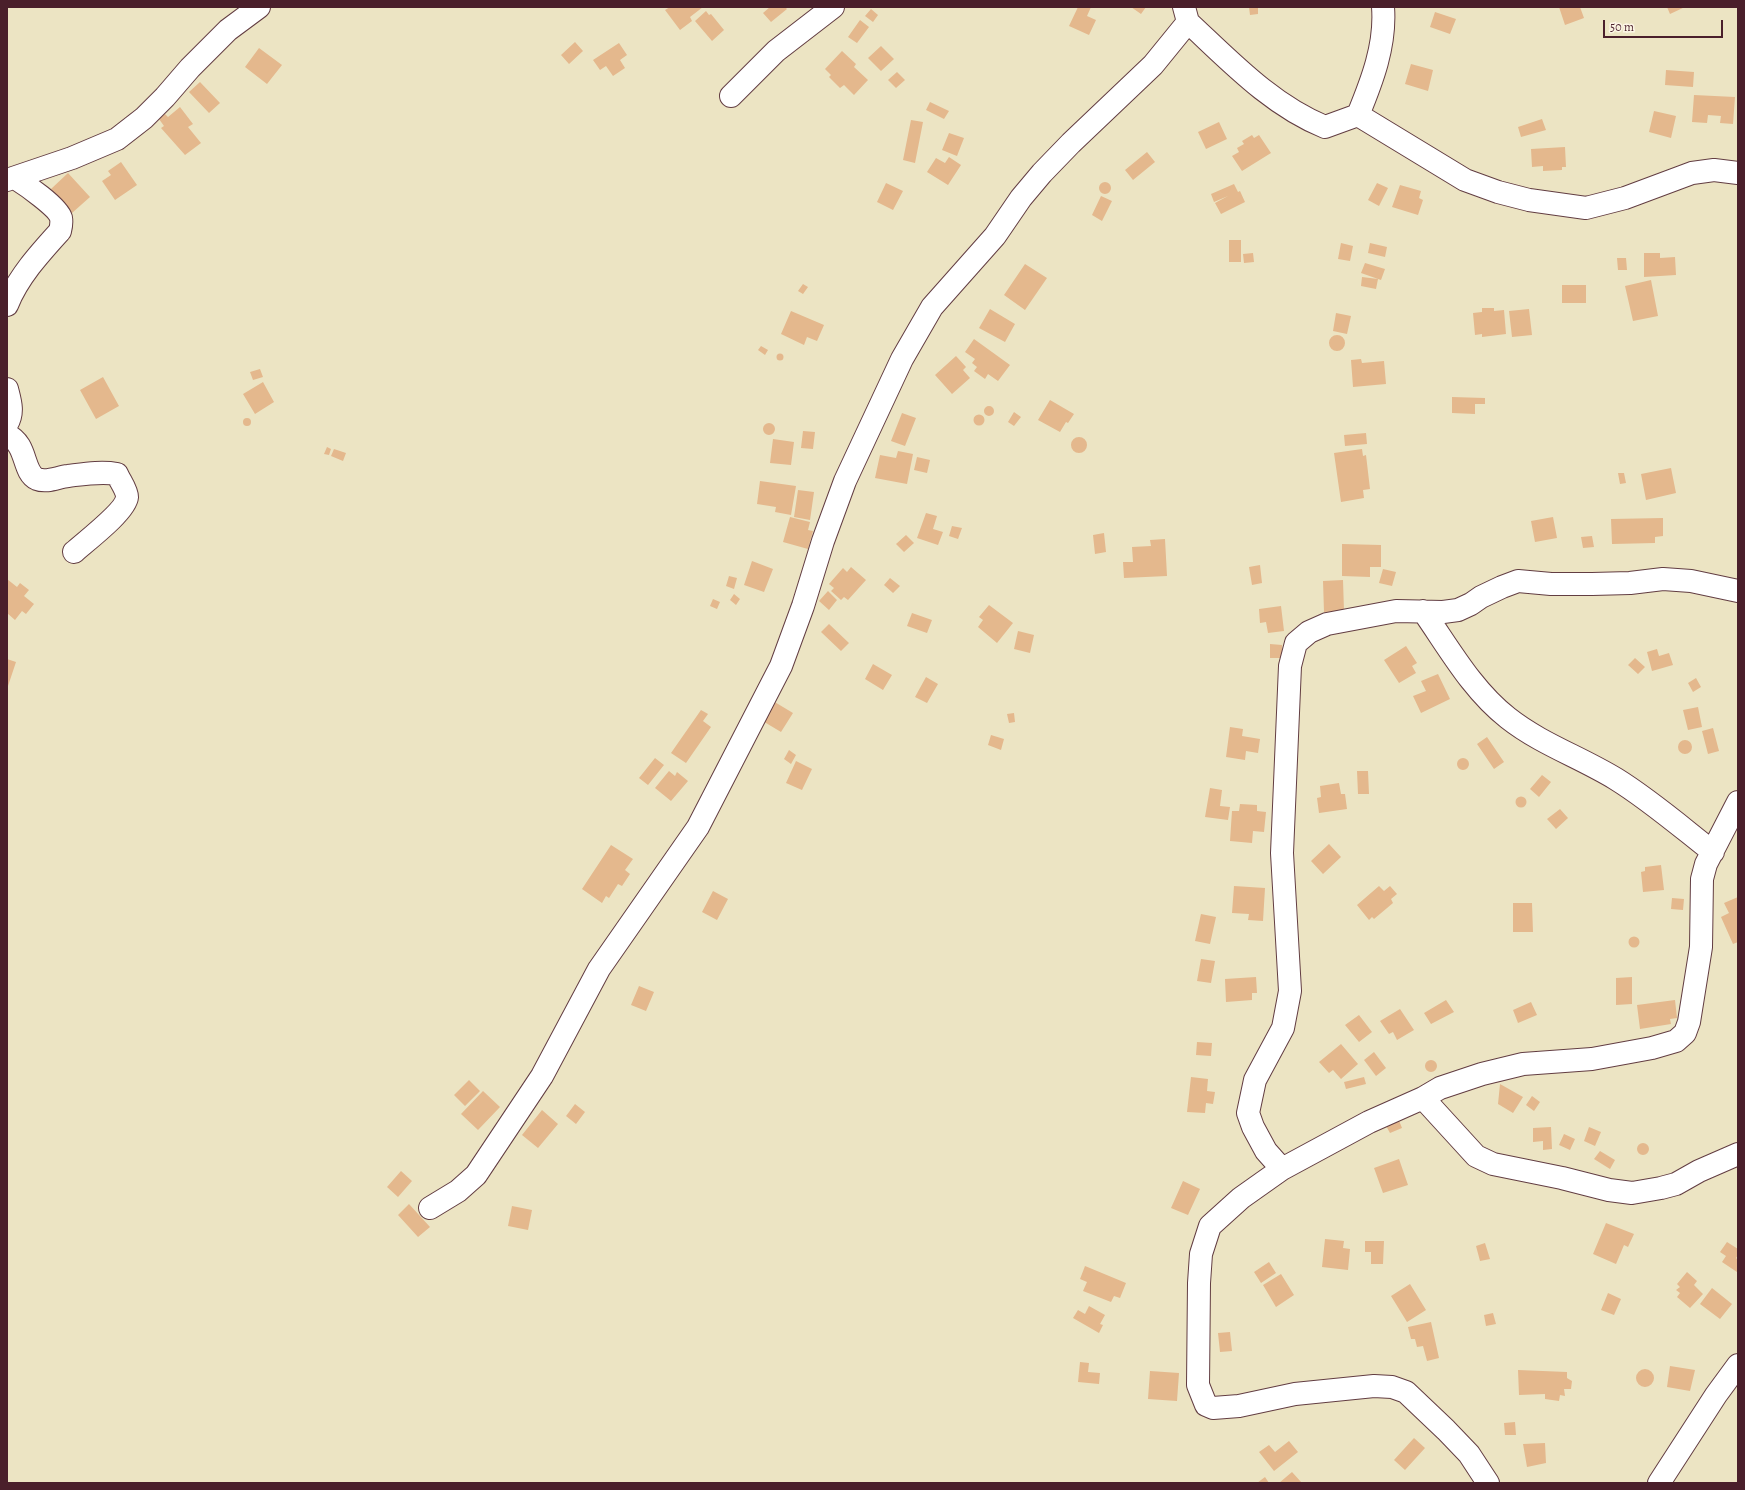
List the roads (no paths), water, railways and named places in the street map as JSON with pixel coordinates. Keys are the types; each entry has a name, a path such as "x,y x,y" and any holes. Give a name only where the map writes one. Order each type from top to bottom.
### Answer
{"street":[{"path":"11,179 72,158 117,139 144,118 165,97 190,68 228,30 259,7"},
{"path":"731,96 776,50 833,7"},
{"path":"430,1208 458,1191 476,1175 542,1076 599,969 698,827 781,666 804,606 823,541 845,481 902,359 932,306 995,236 1021,198 1042,173 1071,143 1153,65 1186,15 1269,95 1306,119 1325,127 1358,115 1368,91 1380,50 1384,19 1382,7"},
{"path":"1358,115 1466,180 1498,192 1529,200 1586,208 1625,198 1692,173 1714,170 1738,173"},
{"path":"7,305 12,292 60,231 62,224 62,220 55,209 11,179"},
{"path":"7,389 11,408 11,416 7,424"},
{"path":"7,435 13,437 20,444 30,472 36,479 46,480 72,475 106,472 117,474 123,485 126,497 122,510 74,552"},
{"path":"1282,1169 1266,1151 1253,1128 1248,1113 1255,1080 1283,1028 1290,991 1282,853 1290,666 1296,643 1309,632 1327,624 1396,611 1443,612 1458,610 1481,597 1518,581 1551,584 1592,584 1630,583 1663,579 1692,580 1738,591"},
{"path":"1423,611 1484,696 1507,718 1540,740 1580,759 1616,779 1649,801 1713,852"},
{"path":"1488,1483 1469,1454 1446,1430 1406,1392 1392,1387 1374,1386 1295,1394 1239,1406 1213,1408 1206,1405 1198,1385 1199,1284 1201,1254 1210,1226 1241,1198 1282,1169 1369,1122 1424,1098 1440,1088 1482,1074 1523,1064 1592,1059 1652,1048 1676,1041 1685,1033 1689,1022 1701,947 1702,879 1706,864 1738,802"},
{"path":"1424,1098 1476,1156 1493,1164 1562,1178 1609,1190 1632,1193 1676,1184 1699,1171 1738,1154"},
{"path":"1659,1483 1716,1395 1738,1365"}]}
